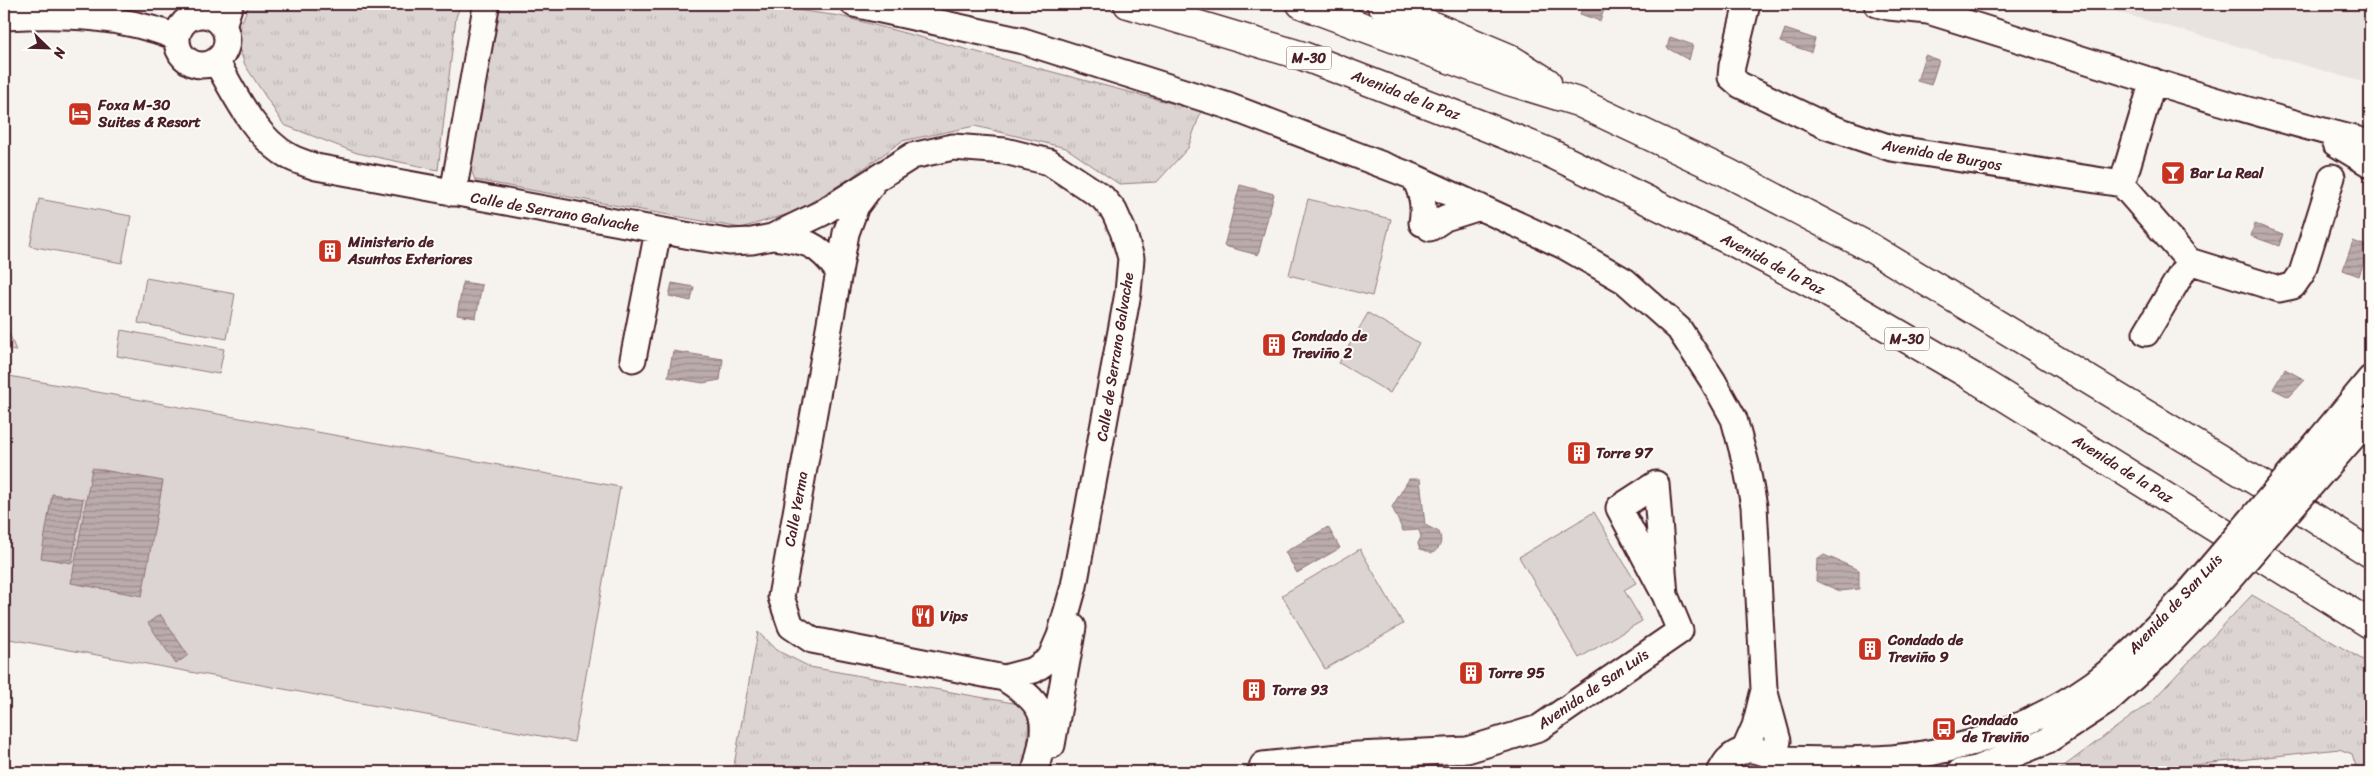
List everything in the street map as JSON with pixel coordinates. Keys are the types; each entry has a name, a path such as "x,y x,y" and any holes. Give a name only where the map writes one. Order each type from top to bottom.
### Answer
{"highway":[{"name":"Avenida de la Paz","path":"1128,4 1304,56 1484,126 1566,161 1737,244 1820,288 1973,377 2222,530 2310,588 2370,624"},
{"path":"1301,4 1509,81 1578,102"},
{"path":"1381,4 1508,58 1578,102 1728,173 1871,248 2268,488 2370,553"},
{"path":"2310,588 2370,636"}],"street":[{"path":"854,4 1023,41 1228,106 1414,177 1564,246 1625,281 1679,329 1713,381 1734,419 1746,464 1754,506 1764,689 1778,740 1777,763"},
{"name":"Avenida de Burgos","path":"1747,4 1731,77 1740,85 1826,126 1892,148 2122,184"},
{"path":"1877,4 1888,7 1922,7 2306,128 2370,144"},
{"name":"Calle de Serrano Galvache","path":"452,193 486,7"},
{"path":"219,12 227,33 226,49 216,61 202,66 188,62 179,51 178,37 184,23 198,15 219,12"},
{"path":"4,17 62,14 98,17 127,22 178,37"},
{"name":"Calle de Serrano Galvache","path":"216,61 240,102 260,131 274,146 290,157 316,167 658,231 728,242 772,237 806,241 826,254 838,271"},
{"path":"2153,81 2122,184 2189,260 2279,289 2293,286 2302,273 2332,177"},
{"path":"2306,128 2370,164"},
{"name":"Calle de Serrano Galvache","path":"772,237 822,213 912,156 953,148 1005,151 1049,162 1102,197 1117,218 1131,258 1128,293 1074,586 1060,636 1050,659 1034,670 1004,678"},
{"path":"1414,177 1422,194 1426,225 1480,208"},
{"name":"Calle Yerma","path":"875,180 856,206 846,232 781,597 791,626 812,640 1004,678"},
{"name":"Calle de Serrano Galvache","path":"633,360 658,231"},
{"path":"2146,333 2189,260"},
{"name":"Avenida de San Luis","path":"1960,772 1976,769 2046,742 2106,702 2156,657 2201,594 2330,445 2370,380"},
{"name":"Avenida de San Luis","path":"2330,445 2367,429"},
{"name":"Calle de Serrano Galvache","path":"1046,772 1072,639 1074,586"},
{"name":"Avenida de San Luis","path":"1744,751 1760,751 1777,763 1892,758 1970,744 2040,716 2092,684 2201,594"},
{"name":"Avenida de San Luis","path":"1261,772 1263,765 1358,755 1467,750 1539,728 1680,631 1665,595"},
{"path":"1004,678 1028,693 1041,710 1044,736 1035,772"},
{"path":"1720,772 1729,759 1744,751 1756,726 1764,689"}],"shaded area":[{"path":"1584,4 1606,4 1600,21 1580,14"},
{"path":"2089,4 2370,4 2370,84"},
{"path":"1785,29 1815,39 1811,52 1780,42"},
{"path":"1670,37 1693,45 1689,60 1667,48"},
{"path":"1925,55 1939,60 1931,85 1917,81"},
{"path":"1240,185 1274,194 1258,255 1224,246"},
{"path":"2255,224 2283,234 2279,246 2251,236"},
{"path":"2353,241 2369,247 2359,276 2343,270"},
{"path":"463,282 482,285 476,318 457,315"},
{"path":"672,283 694,287 691,301 669,296"},
{"path":"673,351 723,359 720,380 703,383 668,377"},
{"path":"2285,369 2305,380 2289,397 2273,389"},
{"path":"92,468 163,481 142,596 71,583"},
{"path":"1409,479 1420,479 1425,525 1439,532 1441,538 1438,548 1433,553 1420,549 1418,543 1421,537 1419,530 1403,531 1392,507"},
{"path":"52,494 83,499 72,563 41,558"},
{"path":"1328,527 1340,548 1297,573 1285,552"},
{"path":"1824,555 1859,570 1859,589 1840,591 1816,581 1817,560"},
{"path":"160,614 188,655 176,664 148,623"}],"green space":[{"path":"249,4 461,4 456,17 438,170 357,153 284,125 245,65 239,48 238,32"},
{"path":"494,4 753,4 840,16 1201,111 1188,148 1157,182 1119,184 1066,148 975,126 902,141 849,179 795,212 741,228 475,180 469,165"},
{"path":"39,199 131,216 122,263 30,246"},
{"path":"1308,199 1391,219 1372,296 1289,275"},
{"path":"146,278 235,294 227,339 138,323"},
{"path":"1368,313 1419,343 1390,393 1339,363"},
{"path":"4,320 16,351 4,349"},
{"path":"121,330 224,349 219,374 117,356"},
{"path":"9,376 620,487 574,742 4,638 4,409"},
{"path":"1594,512 1636,583 1624,590 1642,621 1579,658 1519,557"},
{"path":"1360,549 1403,624 1325,669 1282,595"},
{"path":"2252,595 2370,664 2370,772 2358,772 2352,754 2339,749 2131,772 2056,772 2152,701"},
{"path":"758,632 776,650 810,667 1019,704 1029,717 1027,753 1021,772 772,772 734,765"}],"place":[{"name":"Foxa M-30 Suites & Resort","path":"80,114"},
{"name":"Bar La Real","path":"2173,173"},
{"name":"Ministerio de Asuntos Exteriores","path":"330,251"},
{"name":"Condado de Treviño 2","path":"1274,345"},
{"name":"Torre 97","path":"1579,453"},
{"name":"Vips","path":"923,616"},
{"name":"Condado de Treviño 9","path":"1870,649"},
{"name":"Torre 95","path":"1471,673"},
{"name":"Torre 93","path":"1254,690"},
{"name":"Condado de Treviño","path":"1944,729"}]}
